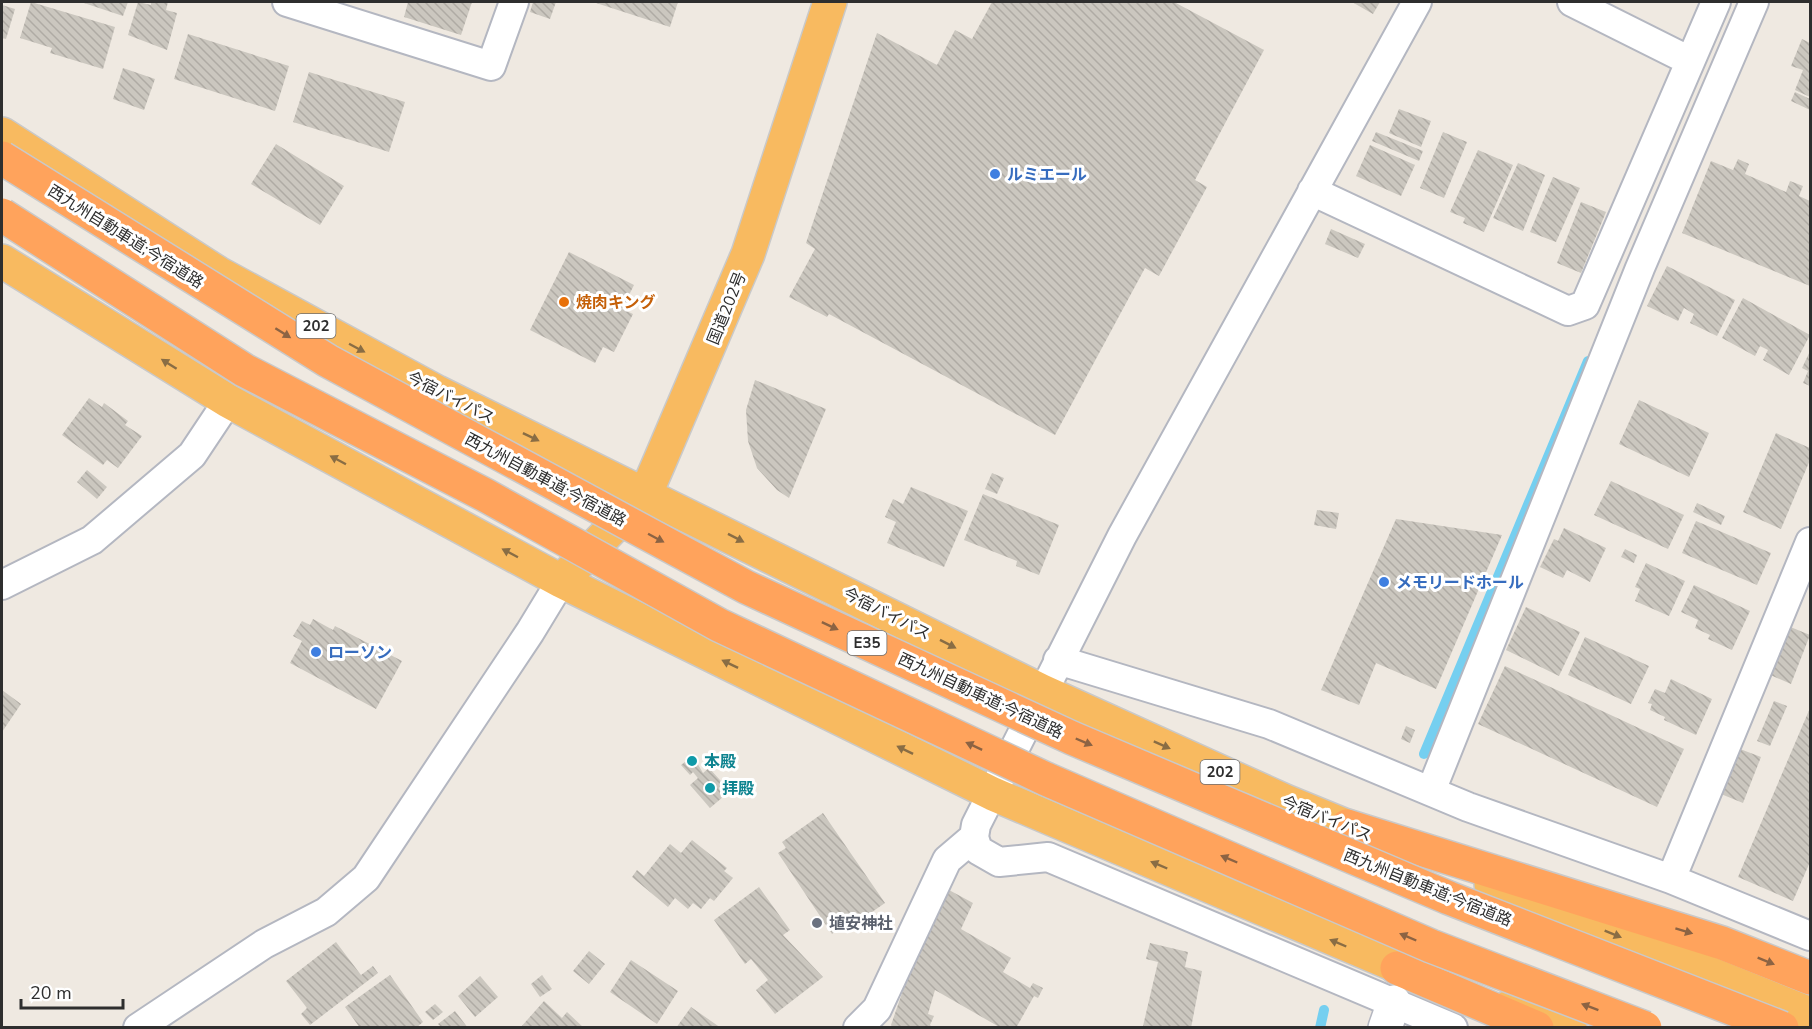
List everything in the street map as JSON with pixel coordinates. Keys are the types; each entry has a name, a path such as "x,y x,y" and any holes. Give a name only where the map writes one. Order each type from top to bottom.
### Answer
{"highway":[{"name":"国道202号","path":"561,581 646,493 700,372 748,254 830,2"},
{"name":"今宿バイパス","path":"2,134 218,273 437,392 646,493 1042,691 1285,801 1810,1014"},
{"name":"西九州自動車道;今宿道路","path":"2,158 328,361 746,587 1072,738 1449,898 1782,1028"},
{"path":"2,215 244,370 485,495 719,625 1079,794 1431,946 1645,1028"},
{"path":"2,261 228,401 561,581 993,794 1537,1028"},
{"path":"1347,826 1722,943 1810,978"},
{"path":"1397,968 1570,1028"}],"street":[{"path":"287,2 491,66 513,2"},
{"path":"1417,2 1122,536 976,825 974,837 978,850 999,862 1048,857 1389,1015 1453,1028"},
{"path":"1572,2 1690,61"},
{"path":"1312,191 1568,311 1585,305 1716,2"},
{"path":"1431,791 1640,268 1754,2"},
{"path":"2,585 92,540 192,455 228,401"},
{"path":"1671,879 1810,542"},
{"path":"138,1028 264,944 326,912 366,878 530,632 561,581"},
{"path":"1058,660 1269,724 1468,807 1671,879 1810,936"},
{"path":"858,1028 877,1009 947,861 974,837"}],"building":[{"path":"31,2 115,27 103,69 50,53 52,48 20,38"},
{"path":"81,2 128,2 123,16"},
{"path":"138,2 151,5 151,2 168,2 166,10 177,13 167,50 128,35"},
{"path":"408,2 472,2 461,35 404,17"},
{"path":"533,2 556,2 550,19 530,12"},
{"path":"593,2 678,2 670,27"},
{"path":"992,2 1174,2 1264,50 1195,180 1207,187 1159,276 1145,268 1055,435 829,314 827,317 789,297 815,249 806,243 877,33 937,65 955,30 972,39"},
{"path":"1352,2 1380,2 1373,14"},
{"path":"2,5 15,9 6,39 2,38"},
{"path":"188,34 289,66 275,111 174,79"},
{"path":"1802,39 1810,43 1810,97 1795,90 1803,70 1791,66"},
{"path":"123,68 155,79 144,110 113,99"},
{"path":"309,72 405,102 389,152 293,122"},
{"path":"1795,92 1810,99 1810,110 1791,101"},
{"path":"1399,109 1431,121 1421,147 1389,133"},
{"path":"1376,132 1423,151 1419,161 1372,141"},
{"path":"1443,132 1467,142 1444,198 1420,188"},
{"path":"276,144 344,186 320,225 251,184"},
{"path":"1370,145 1415,165 1401,196 1356,176"},
{"path":"1478,150 1513,165 1484,232 1463,223 1465,218 1450,212"},
{"path":"1738,159 1749,164 1745,174 1786,192 1790,181 1803,186 1799,196 1810,201 1810,286 1682,233 1711,161 1733,170"},
{"path":"1518,163 1545,175 1523,231 1493,218"},
{"path":"1553,177 1580,188 1556,242 1530,232"},
{"path":"1581,202 1606,212 1581,273 1557,263"},
{"path":"1331,229 1365,244 1358,258 1325,244"},
{"path":"569,252 634,285 622,309 633,314 614,352 603,347 595,363 530,330"},
{"path":"1667,266 1735,300 1717,336 1690,323 1694,314 1684,308 1678,321 1647,306"},
{"path":"1743,298 1810,335 1789,375 1763,360 1768,350 1760,346 1755,356 1722,338"},
{"path":"1810,351 1810,386 1803,383 1808,371 1802,368"},
{"path":"755,380 826,409 789,498 777,490 757,468 748,441 746,410"},
{"path":"89,398 102,407 104,403 128,421 125,425 142,436 118,468 107,460 103,465 62,435"},
{"path":"1639,400 1709,433 1689,477 1619,444"},
{"path":"1776,433 1810,448 1810,460 1781,529 1743,512"},
{"path":"87,470 107,487 97,499 77,482"},
{"path":"992,473 1004,478 997,494 985,489"},
{"path":"1611,481 1684,515 1668,549 1594,515"},
{"path":"911,487 968,511 944,567 887,543 896,522 885,517 893,499 903,504"},
{"path":"983,494 1059,525 1039,575 1016,566 1017,561 964,540"},
{"path":"1697,503 1725,516 1721,525 1693,512"},
{"path":"1317,510 1339,513 1336,529 1314,525"},
{"path":"1396,519 1502,535 1436,689 1376,663 1359,705 1321,690"},
{"path":"1696,521 1771,553 1757,585 1682,553"},
{"path":"1564,528 1606,548 1590,582 1567,570 1563,578 1540,567 1554,539 1558,541"},
{"path":"1625,549 1637,555 1634,563 1621,557"},
{"path":"1646,563 1685,581 1669,616 1635,601 1640,589 1635,587"},
{"path":"1694,585 1750,611 1732,650 1708,639 1710,635 1695,628 1698,620 1681,612"},
{"path":"1526,607 1580,632 1559,676 1506,650"},
{"path":"313,619 333,630 335,626 402,661 376,709 290,663 302,641 293,636 302,621 310,625"},
{"path":"1788,626 1810,635 1791,684 1768,674"},
{"path":"1585,637 1649,666 1631,704 1568,675"},
{"path":"1505,666 1684,749 1657,807 1478,724"},
{"path":"1671,679 1712,699 1696,735 1664,720 1665,717 1650,710 1652,704 1648,703 1655,689 1665,693"},
{"path":"2,690 21,704 2,732"},
{"path":"1774,701 1787,706 1770,746 1757,741"},
{"path":"1810,708 1810,862 1793,901 1738,877"},
{"path":"1406,726 1415,730 1410,743 1401,739"},
{"path":"1740,749 1761,757 1743,803 1721,794"},
{"name":"拝殿","path":"693,756 703,773 709,768 730,791 710,808 690,785 698,778 693,772 690,775 681,765"},
{"path":"823,813 885,903 856,923 853,919 832,934 778,853 786,848 782,842"},
{"path":"692,840 727,868 724,871 733,878 714,901 710,898 701,909 693,903 688,909 675,898 668,907 632,877 637,870 644,876 670,844 681,853"},
{"path":"759,887 790,930 783,935 823,977 775,1014 756,990 768,980 751,959 745,964 714,920"},
{"path":"949,890 973,903 961,929 1011,958 1003,972 1030,988 1033,983 1043,988 1038,998 1034,996 1016,1028 1001,1028 935,990 928,1014 934,1016 930,1025 933,1028 894,1028 891,1025 920,941"},
{"path":"336,942 361,975 373,966 378,973 310,1025 301,1014 307,1008 286,981"},
{"path":"1150,943 1188,952 1185,967 1202,971 1191,1028 1143,1026 1158,962 1146,959"},
{"path":"589,951 605,964 589,984 573,971"},
{"path":"631,960 678,991 657,1024 610,992"},
{"path":"390,975 423,1022 416,1028 360,1028 345,1007"},
{"path":"542,975 552,989 540,997 531,984"},
{"path":"480,976 498,997 475,1017 458,996"},
{"path":"544,1001 562,1018 567,1012 584,1028 520,1028"},
{"path":"435,1004 443,1012 433,1020 425,1012"},
{"path":"691,1007 721,1028 676,1028"},
{"path":"455,1011 468,1028 442,1028 438,1024"}],"waterway":[{"path":"1424,754 1588,361"},
{"path":"1320,1028 1324,1010"}],"place":[{"name":"ルミエール","path":"995,174"},
{"name":"焼肉キング","path":"564,302"},
{"name":"メモリードホール","path":"1384,582"},
{"name":"ローソン","path":"316,652"},
{"name":"本殿","path":"692,761"},
{"name":"拝殿","path":"710,788"},
{"name":"埴安神社","path":"817,923"}]}
